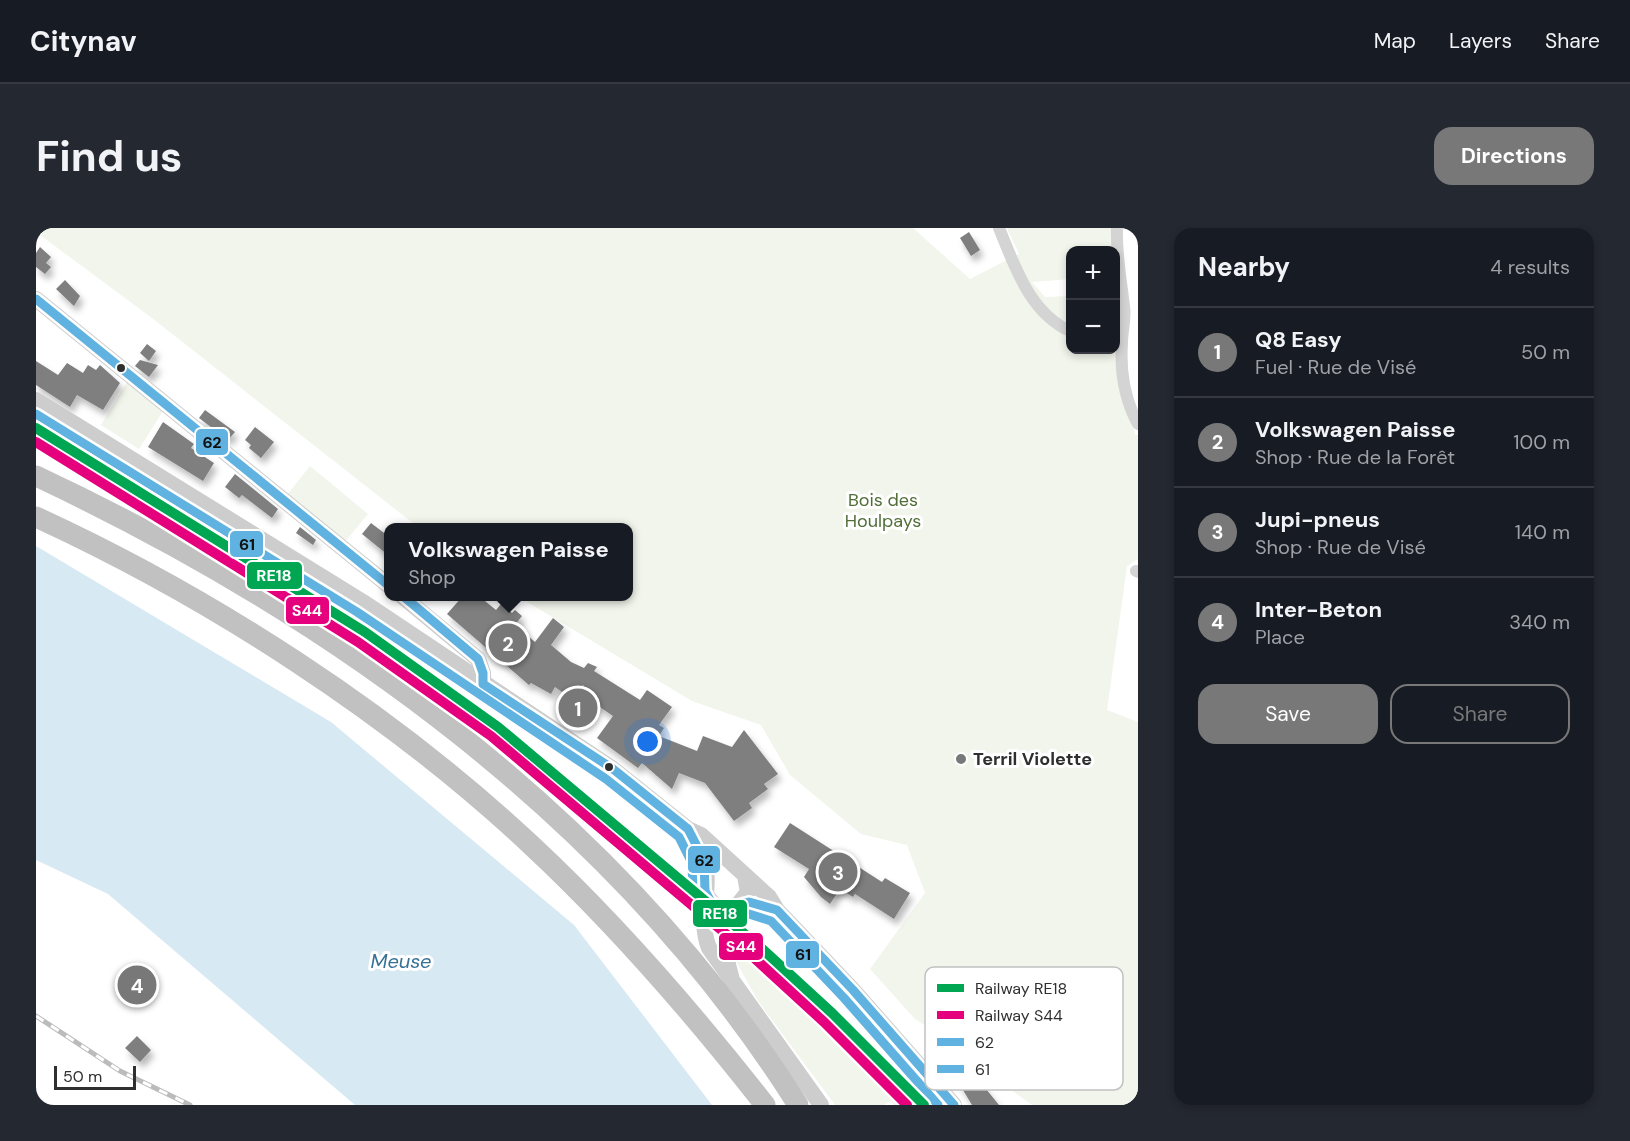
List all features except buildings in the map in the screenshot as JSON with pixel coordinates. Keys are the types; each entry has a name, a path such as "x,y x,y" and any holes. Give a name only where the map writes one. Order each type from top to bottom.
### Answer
{"highway":[{"path":"36,476 121,516 205,562 315,630 380,674 499,767 555,816 660,925 711,985 798,1105"},
{"path":"36,517 102,548 188,596 355,702 417,748 530,843 583,896 684,1005 765,1105"}],"main road":[{"path":"36,298 384,582"},
{"path":"36,400 363,602 613,769 688,829 701,835 769,897 777,910 846,982 925,1072"},
{"path":"407,601 478,659 483,673 483,684"},
{"path":"688,829 701,851 711,902 734,908 755,903 777,910"},
{"path":"740,871 720,866 706,884 704,934 718,964 731,977 821,1105"},
{"path":"731,977 726,957 726,934 734,908 748,892 740,871"},
{"path":"941,1090 954,1105"}],"street":[{"path":"999,228 1014,264 1040,311 1055,324 1066,329"},
{"path":"1117,228 1116,253 1125,308 1120,334"},
{"path":"1119,354 1129,407 1138,424"}],"green space":[{"name":"Bois des Houlpays","path":"36,228 913,228 970,279 1019,254 1007,228 1115,228 1114,246 1066,246 1066,279 1032,282 1045,297 1066,296 1066,354 1120,354 1120,328 1135,435 1138,435 1138,559 1127,566 1107,710 1138,722 1138,1105 1032,1105 1012,1090 1123,1090 1123,967 925,967 925,1025 915,1019 870,969 925,893 907,845 861,834 790,775 761,725 692,701 526,601 633,601 633,523 413,523 152,318 36,232"},
{"path":"127,382 163,411 139,449 101,425"},
{"path":"310,466 368,514 344,543 287,495"},
{"path":"736,944 775,974 908,1105 894,1105 891,1101 884,1105 835,1105 758,1001 737,963"}],"water":[{"name":"Meuse","path":"36,546 331,722 574,925 712,1105 355,1105 108,894 36,860"}],"railway":[{"path":"36,1016 120,1071 190,1105"}],"rail line":[{"name":"RE18","path":"36,428 365,632 498,727 759,946 832,1013 924,1105"},
{"name":"S44","path":"36,442 358,642 491,736 751,955 824,1022 907,1105"}],"transit line":[{"name":"62","path":"36,299 384,582"},
{"name":"61","path":"36,414 357,612 606,779 679,837 692,863 693,894 703,911 725,920 749,914 771,921 844,998 938,1105"},
{"name":"62","path":"409,601 478,659 483,673 483,684"},
{"name":"62","path":"483,684 613,769 688,829 704,860 705,891 711,902 727,908 749,902 777,910 853,990 925,1072"},
{"name":"62","path":"941,1090 954,1105"}],"place":[{"name":"Volkswagen Paisse","path":"508,643"},
{"name":"Q8 Easy","path":"578,708"},
{"name":"Terril Violette","path":"961,759"},
{"name":"Jupi-pneus","path":"838,872"},
{"name":"Inter-Beton","path":"137,985"}]}
